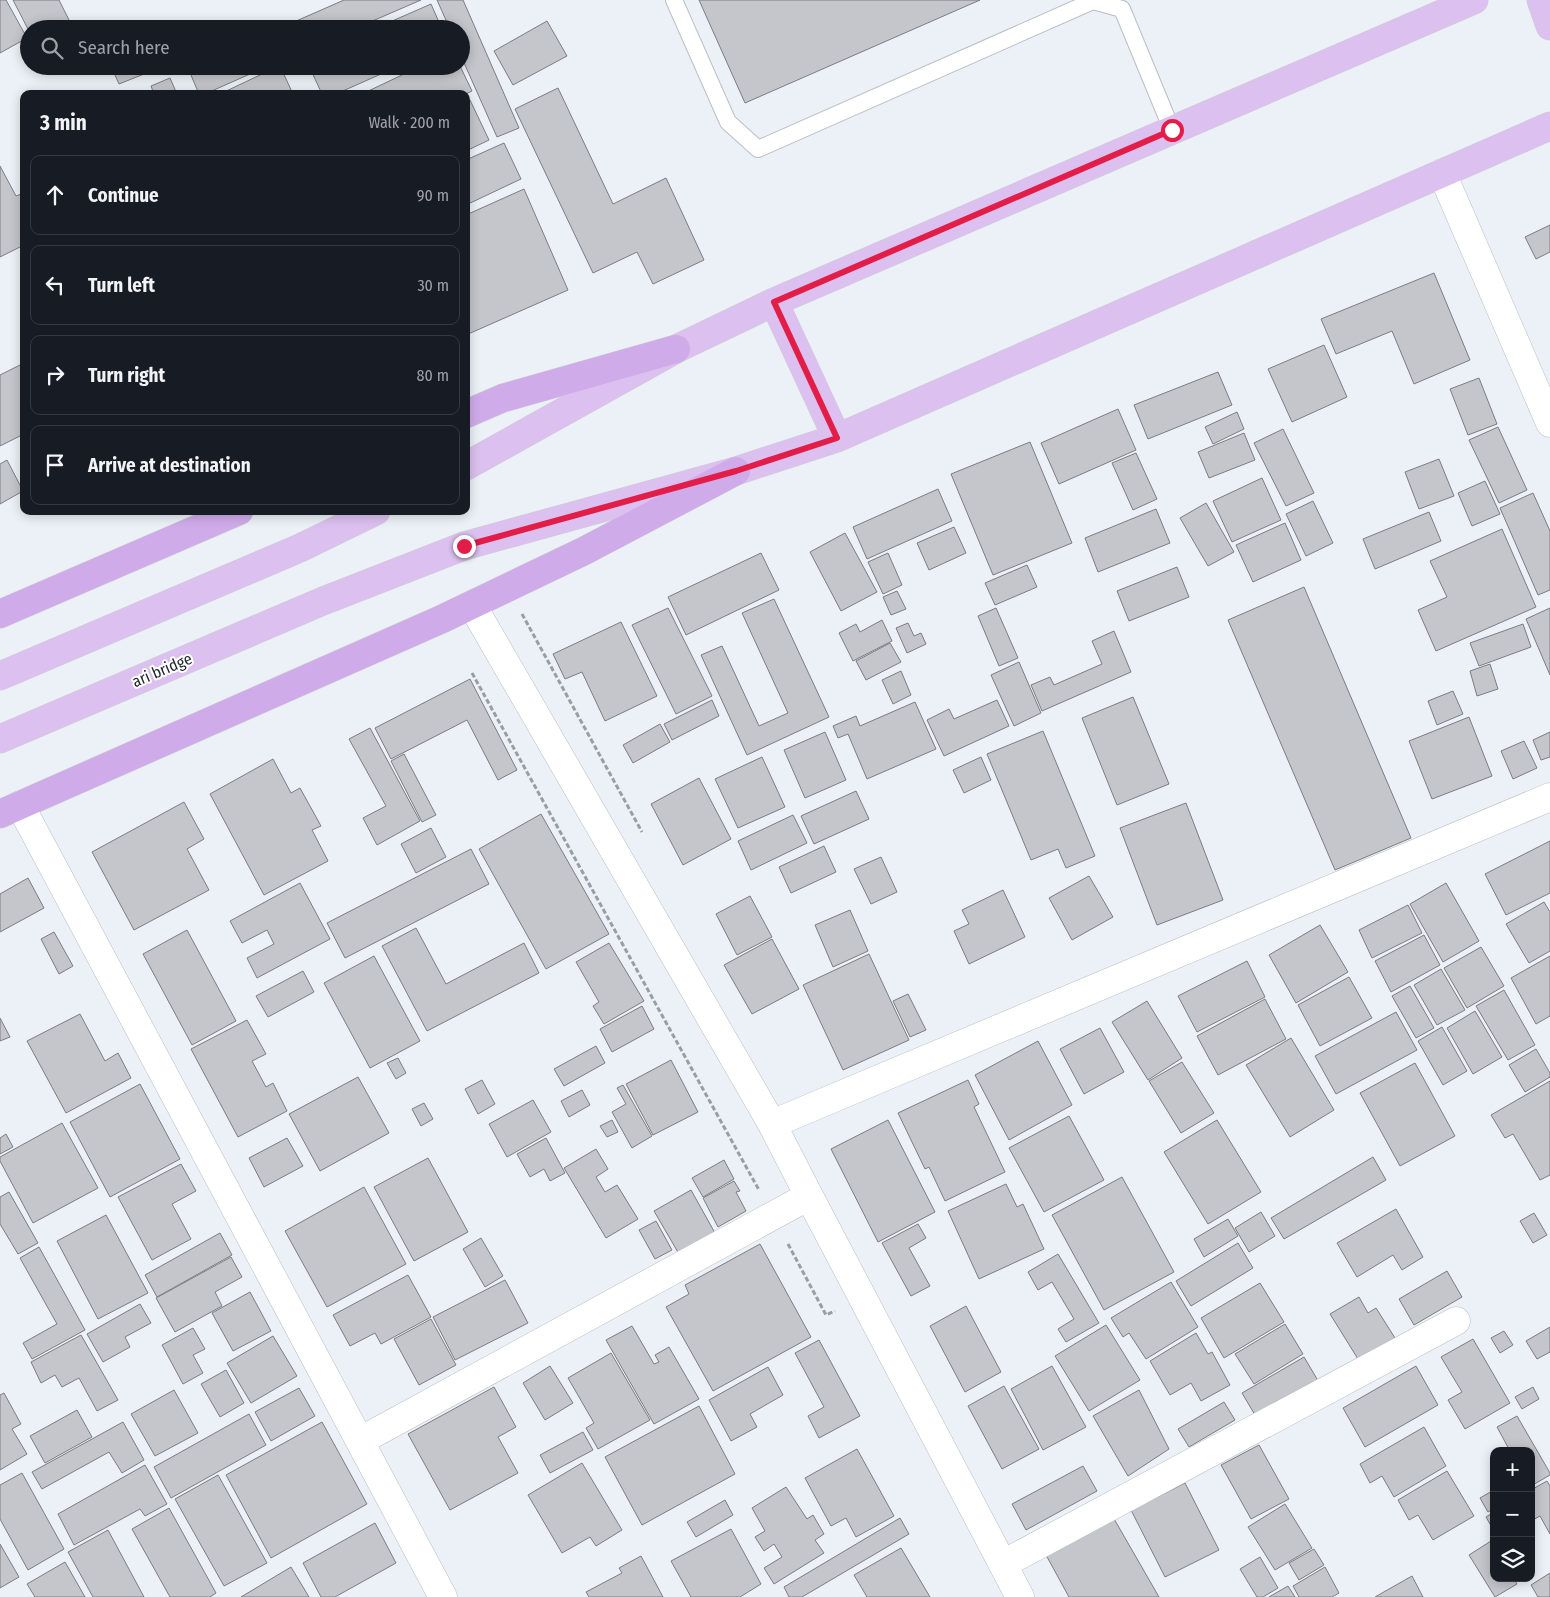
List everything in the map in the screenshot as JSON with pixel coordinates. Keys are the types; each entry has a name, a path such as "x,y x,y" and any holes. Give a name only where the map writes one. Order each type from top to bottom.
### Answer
{"highway":[{"path":"470,412 504,398 676,349"},
{"path":"10,809 472,604 584,551 736,471"},
{"path":"0,614 230,515"}],"main road":[{"path":"470,464 676,349 774,302 1474,0"},
{"path":"1541,0 1550,26"},
{"name":"ari bridge","path":"0,739 324,601 464,546 736,471 837,438 1550,126"},
{"path":"774,302 837,438"},
{"path":"0,676 300,548 368,515"}],"street":[{"path":"1442,173 1550,423"},
{"path":"472,604 772,1124 1020,1597"},
{"path":"772,1124 1550,797"},
{"path":"10,809 360,1441 443,1597"},
{"path":"360,1441 809,1196"},
{"path":"1003,1564 1456,1321"}],"lane":[{"path":"674,0 728,122 758,149 1093,1 1122,9 1172,130"}],"building":[{"path":"0,0 6,0 20,25 20,42 0,53"},
{"path":"13,0 59,0 69,20 23,20"},
{"path":"344,0 421,0 375,20 298,20"},
{"path":"437,0 463,0 519,128 497,137 469,75 470,20 446,20"},
{"path":"699,0 980,0 745,103"},
{"path":"431,4 438,20 395,20"},
{"path":"547,21 567,56 513,85 494,51"},
{"path":"115,75 142,75 119,84"},
{"path":"191,75 248,75 214,90 197,90"},
{"path":"260,75 284,75 291,90 228,90"},
{"path":"313,75 379,75 345,90 320,90"},
{"path":"402,75 464,75 472,91 470,92 470,90 370,90"},
{"path":"170,78 175,90 152,90 151,86"},
{"path":"558,88 613,204 666,178 704,260 653,284 637,252 593,273 515,109"},
{"path":"470,100 489,140 470,149"},
{"path":"504,143 521,179 470,203 470,158"},
{"path":"0,166 16,196 20,194 20,247 0,257"},
{"path":"524,189 568,290 470,333 470,213"},
{"path":"1550,225 1550,252 1536,259 1525,237"},
{"path":"1434,273 1470,360 1414,384 1392,331 1336,354 1321,319"},
{"path":"1324,345 1347,397 1292,422 1268,369"},
{"path":"20,365 20,436 0,446 0,375"},
{"path":"1218,372 1232,405 1148,439 1134,405"},
{"path":"1479,378 1497,424 1468,435 1450,389"},
{"path":"1118,409 1136,450 1059,484 1041,443"},
{"path":"1237,412 1244,429 1213,444 1205,427"},
{"path":"1498,427 1527,490 1499,503 1469,440"},
{"path":"1283,429 1314,493 1286,506 1254,443"},
{"path":"1244,433 1255,460 1209,478 1198,452"},
{"path":"1030,442 1072,543 993,575 951,474"},
{"path":"1136,453 1157,499 1133,510 1112,463"},
{"path":"1439,459 1454,496 1419,509 1405,472"},
{"path":"7,460 20,485 20,493 0,504 0,464"},
{"path":"1262,478 1281,520 1232,542 1213,501"},
{"path":"1485,481 1500,514 1472,526 1458,493"},
{"path":"938,489 952,521 867,559 853,527"},
{"path":"1533,493 1550,531 1550,590 1538,595 1500,508"},
{"path":"1313,501 1333,543 1306,556 1286,514"},
{"path":"1206,503 1234,552 1208,566 1180,518"},
{"path":"1156,509 1170,543 1098,572 1085,538"},
{"path":"1429,512 1441,541 1375,569 1363,539"},
{"path":"1285,523 1301,560 1253,582 1236,545"},
{"path":"954,527 966,553 929,570 917,543"},
{"path":"1502,529 1536,607 1436,651 1418,610 1447,597 1430,561"},
{"path":"845,533 877,592 841,611 810,552"},
{"path":"761,553 779,590 686,635 668,597"},
{"path":"888,553 902,585 883,594 868,562"},
{"path":"1027,565 1037,587 995,605 985,583"},
{"path":"1177,567 1189,597 1129,621 1117,591"},
{"path":"1304,587 1411,838 1335,870 1228,620"},
{"path":"897,591 906,609 891,615 883,597"},
{"path":"774,599 829,717 747,755 701,655 722,646 759,726 788,713 742,613"},
{"path":"668,608 712,696 676,714 632,625"},
{"path":"996,608 1018,658 999,666 978,616"},
{"path":"1550,608 1550,675 1526,619"},
{"path":"882,620 892,641 853,661 839,633 856,624 860,632"},
{"path":"621,622 657,696 605,721 582,672 565,679 553,654"},
{"path":"908,623 914,636 921,633 926,644 907,653 896,628"},
{"path":"1523,624 1531,647 1479,666 1470,643"},
{"path":"1114,631 1131,672 1042,711 1031,685 1050,677 1054,685 1102,664 1092,641"},
{"path":"890,643 901,662 866,680 856,661"},
{"path":"1019,662 1041,713 1014,726 991,675"},
{"path":"1490,664 1498,689 1477,696 1470,671"},
{"path":"901,671 911,695 893,704 882,680"},
{"path":"470,679 517,770 498,780 467,720 391,759 375,728"},
{"path":"1453,691 1463,714 1437,725 1428,701"},
{"path":"1133,697 1169,784 1117,805 1082,718"},
{"path":"712,700 719,716 672,740 664,724"},
{"path":"997,700 1009,726 944,756 927,720 949,709 954,719"},
{"path":"915,702 936,749 867,779 848,734 838,738 833,726 856,716 860,726"},
{"path":"1469,717 1492,776 1432,799 1409,741"},
{"path":"660,724 670,742 633,763 623,745"},
{"path":"370,728 420,821 377,845 363,818 386,806 349,739"},
{"path":"1043,731 1095,856 1066,868 1058,849 1031,860 987,754"},
{"path":"825,732 846,780 805,798 784,750"},
{"path":"1550,732 1550,757 1541,760 1533,740"},
{"path":"1524,741 1537,768 1513,779 1501,751"},
{"path":"404,754 436,815 422,822 391,761"},
{"path":"762,757 785,807 738,828 715,779"},
{"path":"981,757 991,780 964,793 953,770"},
{"path":"273,759 291,793 300,788 321,826 312,830 328,861 264,895 210,794"},
{"path":"699,778 731,839 683,865 651,804"},
{"path":"856,791 869,819 814,844 801,816"},
{"path":"184,802 204,839 187,849 209,890 134,930 92,852"},
{"path":"1186,803 1223,900 1157,925 1120,828"},
{"path":"541,814 609,934 546,969 479,849"},
{"path":"793,815 807,843 751,870 738,841"},
{"path":"431,828 446,857 416,873 401,844"},
{"path":"1550,841 1550,893 1506,915 1485,874"},
{"path":"824,846 836,872 791,893 779,867"},
{"path":"471,849 489,884 345,958 327,923"},
{"path":"881,857 897,892 871,904 854,869"},
{"path":"1089,876 1113,917 1072,940 1049,898"},
{"path":"28,878 44,908 0,932 0,894"},
{"path":"300,883 330,939 257,978 247,958 274,944 267,930 242,943 230,921"},
{"path":"1446,883 1479,941 1443,962 1410,904"},
{"path":"1003,890 1025,937 969,964 954,931 969,924 962,910"},
{"path":"750,896 772,937 737,955 716,914"},
{"path":"1544,902 1550,912 1550,951 1529,963 1506,924"},
{"path":"1408,905 1422,933 1372,958 1359,930"},
{"path":"850,910 868,951 833,967 815,925"},
{"path":"1320,925 1348,972 1296,1003 1269,955"},
{"path":"416,928 446,984 524,943 539,973 427,1031 382,946"},
{"path":"187,930 236,1021 192,1045 143,954"},
{"path":"54,932 73,966 59,974 41,939"},
{"path":"1424,935 1440,965 1391,992 1375,961"},
{"path":"772,939 799,989 752,1014 724,965"},
{"path":"609,943 644,1001 604,1024 593,1006 599,1002 576,962"},
{"path":"1481,947 1504,986 1467,1008 1444,968"},
{"path":"869,954 909,1040 843,1070 803,985"},
{"path":"374,956 420,1041 370,1068 324,983"},
{"path":"1550,956 1550,1016 1536,1024 1511,978"},
{"path":"1247,961 1265,997 1197,1032 1178,996"},
{"path":"1441,969 1465,1010 1437,1025 1414,985"},
{"path":"303,971 314,992 268,1017 256,996"},
{"path":"1349,977 1372,1018 1320,1046 1298,1005"},
{"path":"1410,986 1434,1028 1416,1038 1392,996"},
{"path":"1504,990 1535,1045 1508,1060 1476,1006"},
{"path":"908,994 926,1030 910,1037 893,1001"},
{"path":"1265,999 1286,1039 1218,1075 1197,1036"},
{"path":"1147,1001 1182,1058 1148,1080 1112,1022"},
{"path":"642,1006 654,1029 612,1052 600,1029"},
{"path":"1475,1011 1502,1057 1473,1074 1447,1028"},
{"path":"1396,1012 1417,1050 1336,1094 1315,1056"},
{"path":"80,1014 105,1061 118,1053 131,1078 66,1113 27,1041"},
{"path":"0,1018 10,1037 0,1041"},
{"path":"247,1020 266,1054 252,1061 266,1087 273,1083 287,1111 238,1137 191,1049"},
{"path":"1442,1027 1467,1071 1443,1085 1418,1041"},
{"path":"1100,1028 1124,1072 1084,1094 1060,1049"},
{"path":"1291,1038 1334,1110 1290,1137 1246,1065"},
{"path":"1038,1041 1072,1105 1009,1140 975,1075"},
{"path":"596,1046 605,1063 564,1086 554,1069"},
{"path":"1536,1049 1550,1073 1550,1077 1525,1092 1509,1065"},
{"path":"398,1058 406,1073 396,1079 387,1063"},
{"path":"671,1060 698,1112 653,1135 626,1084"},
{"path":"1182,1062 1214,1113 1181,1133 1149,1081"},
{"path":"1415,1063 1455,1136 1400,1166 1360,1093"},
{"path":"358,1077 389,1133 320,1171 289,1114"},
{"path":"482,1080 495,1104 478,1114 465,1089"},
{"path":"968,1080 979,1104 974,1107 1005,1172 945,1201 929,1167 925,1169 898,1113"},
{"path":"1550,1081 1550,1175 1540,1180 1513,1134 1505,1138 1491,1115"},
{"path":"140,1084 180,1159 110,1197 70,1122"},
{"path":"623,1085 652,1136 632,1148 612,1112 626,1104 617,1088"},
{"path":"582,1090 590,1105 569,1117 561,1101"},
{"path":"533,1100 551,1132 507,1157 489,1124"},
{"path":"424,1103 433,1119 421,1126 412,1109"},
{"path":"1069,1116 1104,1180 1044,1212 1009,1148"},
{"path":"612,1120 618,1132 607,1137 600,1126"},
{"path":"888,1120 935,1212 878,1242 831,1149"},
{"path":"1217,1120 1261,1192 1208,1224 1164,1152"},
{"path":"62,1123 98,1188 33,1223 0,1161 0,1157"},
{"path":"6,1134 13,1147 0,1154 0,1138"},
{"path":"287,1138 303,1166 264,1187 249,1158"},
{"path":"546,1138 565,1173 550,1181 544,1169 530,1177 517,1154"},
{"path":"596,1149 608,1169 596,1177 605,1192 617,1185 638,1219 606,1238 564,1168"},
{"path":"1373,1157 1386,1180 1284,1239 1271,1218"},
{"path":"428,1158 468,1232 414,1261 374,1187"},
{"path":"724,1160 734,1179 703,1197 692,1178"},
{"path":"181,1164 196,1191 172,1204 191,1239 152,1260 118,1197"},
{"path":"1122,1177 1174,1272 1104,1310 1052,1215"},
{"path":"734,1181 740,1191 736,1192 746,1211 718,1227 703,1198"},
{"path":"1006,1184 1017,1207 1023,1204 1044,1249 979,1279 948,1211"},
{"path":"364,1187 406,1264 327,1307 285,1231"},
{"path":"691,1190 715,1233 679,1254 654,1211"},
{"path":"9,1192 38,1243 18,1254 0,1224 0,1197"},
{"path":"1396,1209 1423,1257 1402,1270 1393,1255 1357,1277 1337,1243"},
{"path":"1261,1212 1275,1236 1249,1252 1235,1228"},
{"path":"1534,1213 1547,1235 1533,1243 1520,1221"},
{"path":"106,1215 148,1293 98,1319 57,1241"},
{"path":"1228,1219 1238,1236 1204,1257 1194,1239"},
{"path":"656,1221 672,1250 655,1259 639,1230"},
{"path":"918,1224 926,1238 909,1248 930,1286 911,1296 882,1243"},
{"path":"220,1233 232,1255 157,1297 145,1275"},
{"path":"481,1238 503,1276 485,1287 463,1249"},
{"path":"1238,1243 1253,1268 1191,1306 1176,1281"},
{"path":"760,1244 811,1337 713,1391 666,1307 689,1294 685,1285"},
{"path":"39,1247 85,1330 32,1359 23,1343 57,1324 20,1258"},
{"path":"1058,1254 1099,1323 1066,1342 1058,1329 1074,1319 1052,1282 1038,1290 1028,1272"},
{"path":"231,1257 242,1277 215,1292 222,1306 175,1332 156,1298"},
{"path":"1447,1271 1462,1297 1414,1325 1399,1299"},
{"path":"408,1275 431,1317 381,1344 375,1333 350,1346 333,1315"},
{"path":"505,1280 528,1323 455,1360 433,1317"},
{"path":"1171,1282 1198,1327 1146,1359 1129,1333 1123,1337 1111,1318"},
{"path":"1260,1283 1284,1322 1224,1358 1201,1318"},
{"path":"250,1292 271,1331 233,1351 212,1313"},
{"path":"1359,1297 1368,1313 1376,1308 1395,1338 1358,1359 1330,1314"},
{"path":"140,1304 151,1323 125,1337 130,1347 103,1362 87,1334"},
{"path":"966,1306 1001,1372 965,1392 930,1326"},
{"path":"431,1319 456,1365 419,1385 394,1339"},
{"path":"1285,1324 1303,1354 1254,1384 1235,1354"},
{"path":"1106,1325 1140,1380 1089,1411 1055,1356"},
{"path":"632,1326 654,1364 659,1362 655,1355 669,1347 699,1399 654,1424 606,1340"},
{"path":"1550,1327 1550,1352 1537,1359 1526,1341"},
{"path":"193,1328 205,1349 193,1355 203,1373 183,1384 162,1345"},
{"path":"1504,1331 1513,1345 1500,1353 1491,1338"},
{"path":"1196,1333 1208,1354 1212,1352 1230,1385 1201,1401 1191,1383 1170,1395 1150,1361"},
{"path":"81,1335 118,1400 97,1411 79,1378 62,1387 55,1375 41,1383 31,1362"},
{"path":"273,1336 297,1376 251,1403 227,1363"},
{"path":"1473,1339 1510,1403 1465,1429 1448,1400 1462,1392 1441,1357"},
{"path":"819,1340 860,1416 819,1438 808,1416 824,1407 795,1353"},
{"path":"611,1353 650,1420 598,1449 586,1428 594,1423 568,1378"},
{"path":"1304,1357 1320,1384 1258,1420 1242,1393"},
{"path":"550,1366 573,1403 545,1420 523,1383"},
{"path":"1052,1366 1086,1427 1043,1450 1011,1389"},
{"path":"1416,1366 1438,1405 1365,1447 1343,1408"},
{"path":"768,1367 783,1395 750,1414 757,1427 731,1441 709,1400"},
{"path":"226,1370 244,1403 220,1417 201,1384"},
{"path":"1004,1386 1039,1449 1002,1469 968,1406"},
{"path":"494,1387 516,1427 498,1437 518,1473 450,1510 408,1434"},
{"path":"1533,1387 1539,1399 1522,1409 1515,1397"},
{"path":"299,1388 315,1416 271,1441 255,1412"},
{"path":"174,1390 198,1433 155,1456 131,1414"},
{"path":"1139,1390 1169,1449 1128,1476 1093,1416"},
{"path":"4,1393 21,1424 12,1429 27,1454 0,1470 0,1395"},
{"path":"1224,1402 1235,1420 1189,1447 1178,1429"},
{"path":"699,1406 735,1474 642,1525 605,1457"},
{"path":"77,1410 92,1437 45,1463 30,1436"},
{"path":"249,1414 266,1445 171,1498 154,1467"},
{"path":"1517,1416 1535,1447 1508,1447 1497,1427"},
{"path":"123,1422 144,1460 122,1473 109,1452 42,1489 32,1472"},
{"path":"322,1422 367,1504 271,1558 226,1475"},
{"path":"1424,1427 1446,1466 1394,1497 1382,1476 1370,1483 1360,1464"},
{"path":"583,1432 593,1450 550,1473 540,1455"},
{"path":"1259,1445 1289,1499 1251,1519 1221,1465"},
{"path":"1535,1447 1550,1473 1550,1475 1535,1484"},
{"path":"857,1449 894,1516 856,1537 846,1518 831,1526 805,1478"},
{"path":"582,1463 622,1530 596,1546 590,1537 562,1553 528,1495"},
{"path":"145,1465 167,1504 145,1516 140,1509 74,1545 58,1514"},
{"path":"1083,1466 1097,1491 1026,1530 1012,1504"},
{"path":"1447,1471 1474,1516 1433,1540 1418,1515 1409,1520 1398,1500"},
{"path":"22,1473 64,1549 28,1570 0,1519 0,1485"},
{"path":"218,1475 267,1563 224,1586 175,1499"},
{"path":"1547,1481 1550,1486 1550,1534 1540,1516 1535,1519 1535,1488"},
{"path":"1185,1483 1219,1550 1165,1577 1131,1510"},
{"path":"786,1487 807,1519 813,1515 824,1534 815,1540 824,1553 774,1584 764,1568 782,1557 774,1544 764,1551 755,1537 765,1531 752,1508"},
{"path":"1490,1492 1490,1511 1488,1512 1480,1498"},
{"path":"725,1500 733,1515 696,1537 687,1522"},
{"path":"1285,1504 1312,1548 1275,1570 1248,1527"},
{"path":"169,1508 216,1593 210,1597 170,1597 132,1529"},
{"path":"1490,1514 1490,1524 1486,1517"},
{"path":"1113,1517 1159,1597 1069,1597 1046,1555"},
{"path":"900,1518 909,1534 802,1597 789,1597 784,1587"},
{"path":"375,1523 396,1563 335,1597 321,1597 303,1563"},
{"path":"731,1529 761,1584 740,1597 691,1597 671,1561"},
{"path":"108,1530 144,1597 93,1597 68,1552"},
{"path":"1490,1542 1490,1582 1516,1582 1517,1584 1495,1597 1469,1555"},
{"path":"0,1544 19,1577 0,1588"},
{"path":"901,1548 930,1597 867,1597 854,1575"},
{"path":"1314,1549 1324,1565 1299,1580 1289,1563"},
{"path":"641,1556 663,1597 589,1597 586,1592 622,1573 619,1568"},
{"path":"1260,1557 1278,1588 1263,1597 1257,1597 1240,1569"},
{"path":"65,1562 85,1597 35,1597 27,1584"},
{"path":"291,1567 309,1597 241,1597"},
{"path":"1325,1567 1339,1593 1332,1597 1299,1597 1293,1586"},
{"path":"1550,1573 1550,1597 1538,1597 1531,1585"},
{"path":"1412,1576 1423,1597 1375,1597"},
{"path":"1288,1586 1295,1597 1269,1597"}],"route":[{"path":"464,546 736,471 837,438 774,302 1172,130"}]}
